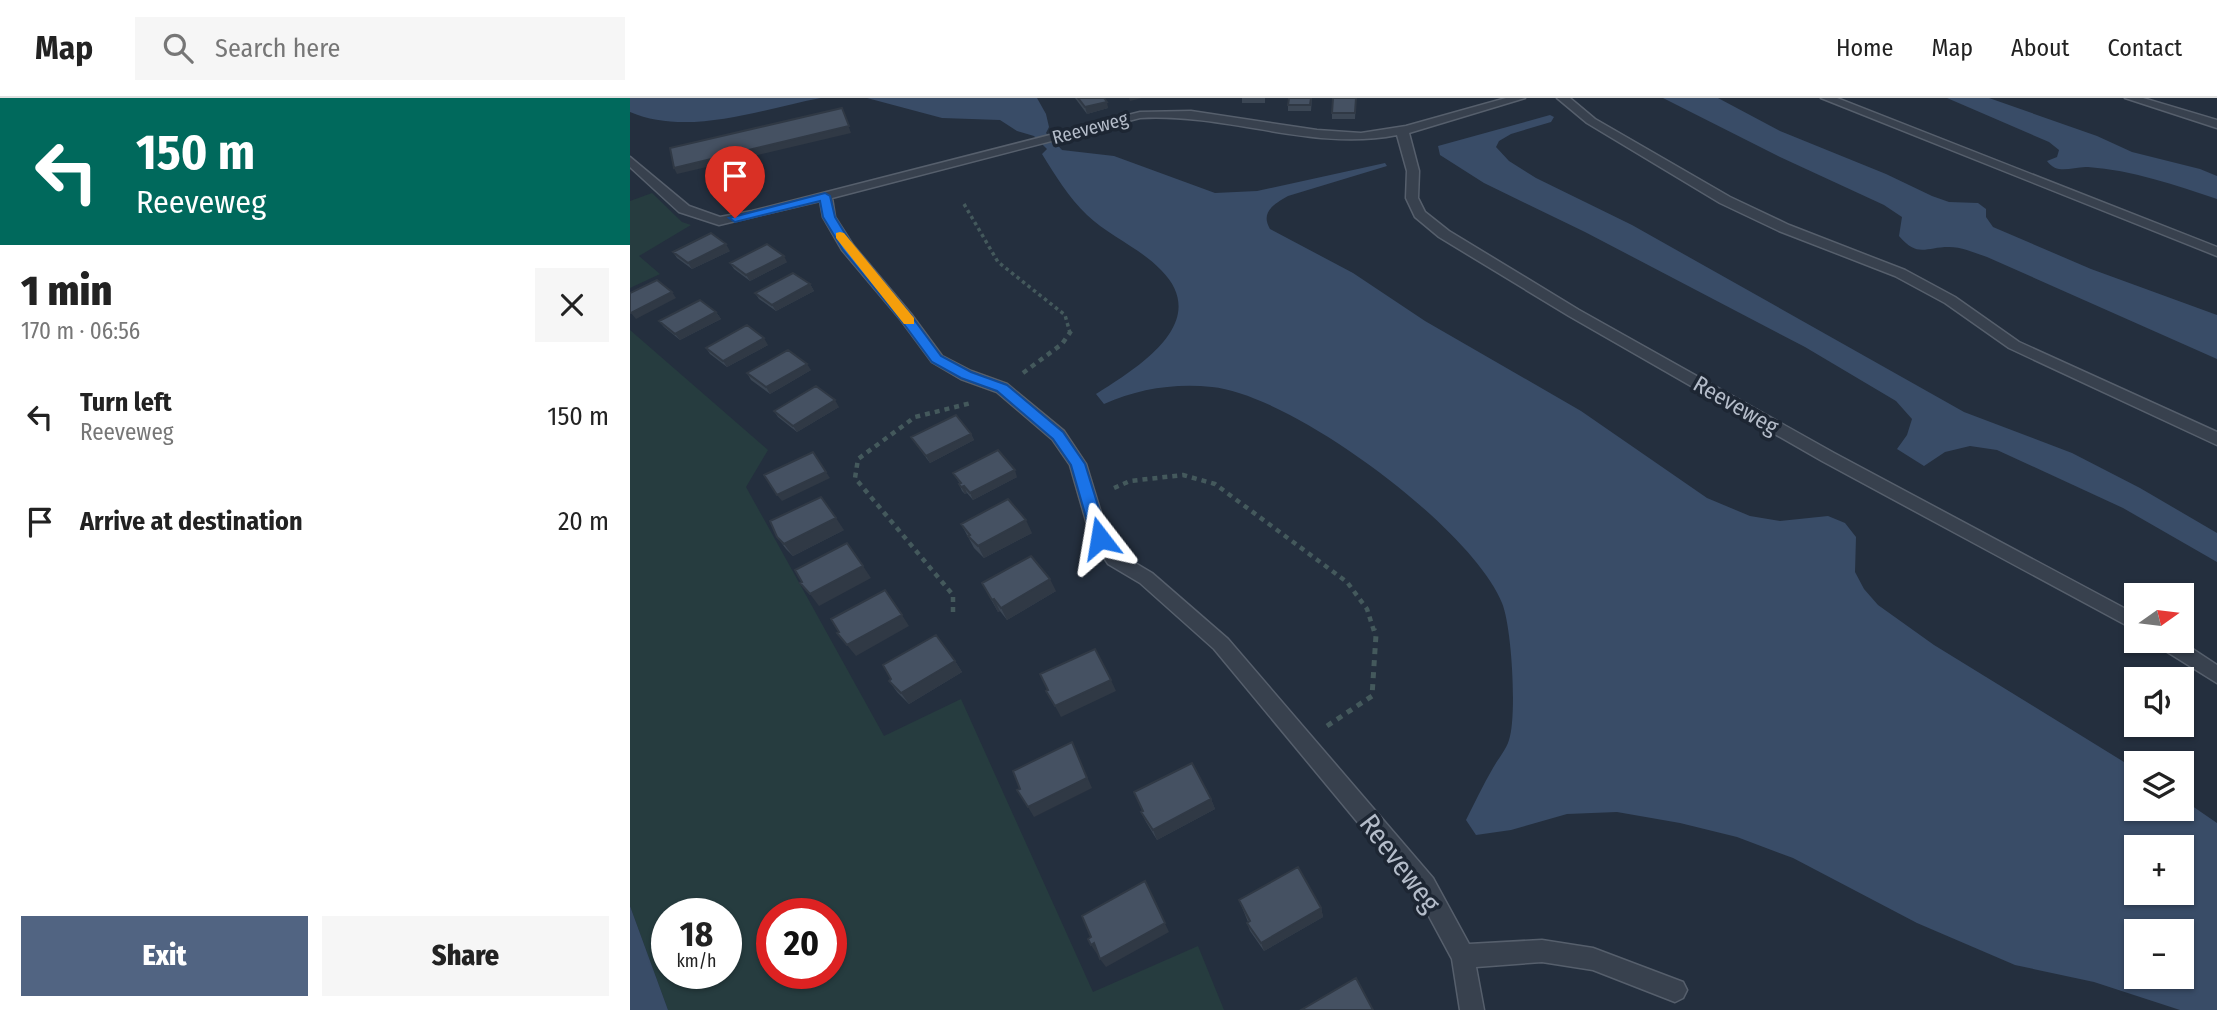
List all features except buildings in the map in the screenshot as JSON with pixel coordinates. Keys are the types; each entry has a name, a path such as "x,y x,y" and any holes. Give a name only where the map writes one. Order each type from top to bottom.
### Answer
{"lane":[{"name":"Reeveweg","path":"630,161 684,209 719,221 1140,115 1164,112 1342,137 1368,137 1519,98"},
{"path":"1563,98 1611,134 1725,200 1784,228 1900,273 1950,300 2014,345 2217,439"},
{"path":"1827,98 2217,252"},
{"path":"2131,98 2217,124"},
{"name":"Reeveweg","path":"1402,130 1413,171 1412,198 1420,214 1444,234 1552,301 1828,457 2124,617"},
{"name":"Reeveweg","path":"825,196 829,217 847,247 906,317 937,359 966,375 1002,388 1058,435 1078,464 1100,538 1114,559 1146,578 1221,644 1425,887 1463,956 1472,1010"},
{"path":"2183,653 2217,675"},
{"path":"1463,956 1542,951 1593,959 1675,990"}],"path":[{"path":"953,612 953,595 855,478 858,458 915,417 979,401 1002,388 1062,344 1070,331 1065,315 998,262 964,204"},
{"path":"1090,498 1130,481 1183,475 1214,484 1347,582 1367,609 1376,635 1372,696 1303,742"}],"green space":[{"path":"652,193 682,222 691,225 639,256 660,274 630,288 630,201"},
{"path":"630,330 768,450 746,487 884,736 961,699 1093,992 1198,946 1224,1010 668,1010 660,989 742,989 742,898 651,898 651,963 630,906"}],"water":[{"path":"630,98 821,98 750,114 676,122 630,112"},
{"path":"867,98 1037,98 1046,114 1049,127 1046,133 1062,150 1114,156 1215,193 1257,191 1385,163 1387,166 1288,196 1270,209 1267,223 1270,229 1353,273 1425,321 1581,411 1707,498 1750,516 1780,521 1828,516 1845,523 1856,537 1855,572 1864,589 1878,605 1934,645 2124,762 2124,821 2194,821 2194,807 2217,823 2217,1010 2180,1010 2094,982 2015,965 1917,923 1793,858 1737,837 1680,823 1617,812 1567,814 1511,830 1476,835 1466,820 1508,744 1513,712 1511,651 1506,615 1484,573 1455,539 1376,470 1331,439 1287,414 1246,396 1198,386 1143,391 1104,404 1096,394 1148,357 1163,342 1174,325 1179,308 1175,289 1153,262 1080,208 1042,154 1047,149 1034,136 1017,131 1000,120 942,118"},
{"path":"1663,98 1718,98 1780,131 1886,174 1932,196 1949,202 1978,203 1986,209 1986,217 1993,227 2091,269 2217,315 2217,359 1968,250 1941,247 1922,250 1911,247 1899,236 1902,217 1884,205 1780,157"},
{"path":"1947,98 1989,98 2097,136 2132,152 2200,169 2217,176 2217,199 2121,171 2088,167 2056,168 2047,161 2057,157 2059,150 2049,142"},
{"path":"1550,115 1554,117 1551,122 1511,134 1499,141 1496,147 1509,161 1536,178 1632,225 1964,412 2072,453 2140,488 2217,533 2217,562 2123,508 1997,450 1970,446 1945,452 1924,466 1897,449 1907,435 1912,419 1896,401 1805,347 1585,232 1484,183 1440,155 1438,146"},
{"path":"630,906 651,963 651,989 660,989 668,1010 630,1010"}],"slow traffic":[{"path":"840,236 909,321"}],"route":[{"path":"735,218 825,196 829,217 847,247 906,317 937,359 966,375 1002,388 1058,435 1078,464 1100,538"}]}
